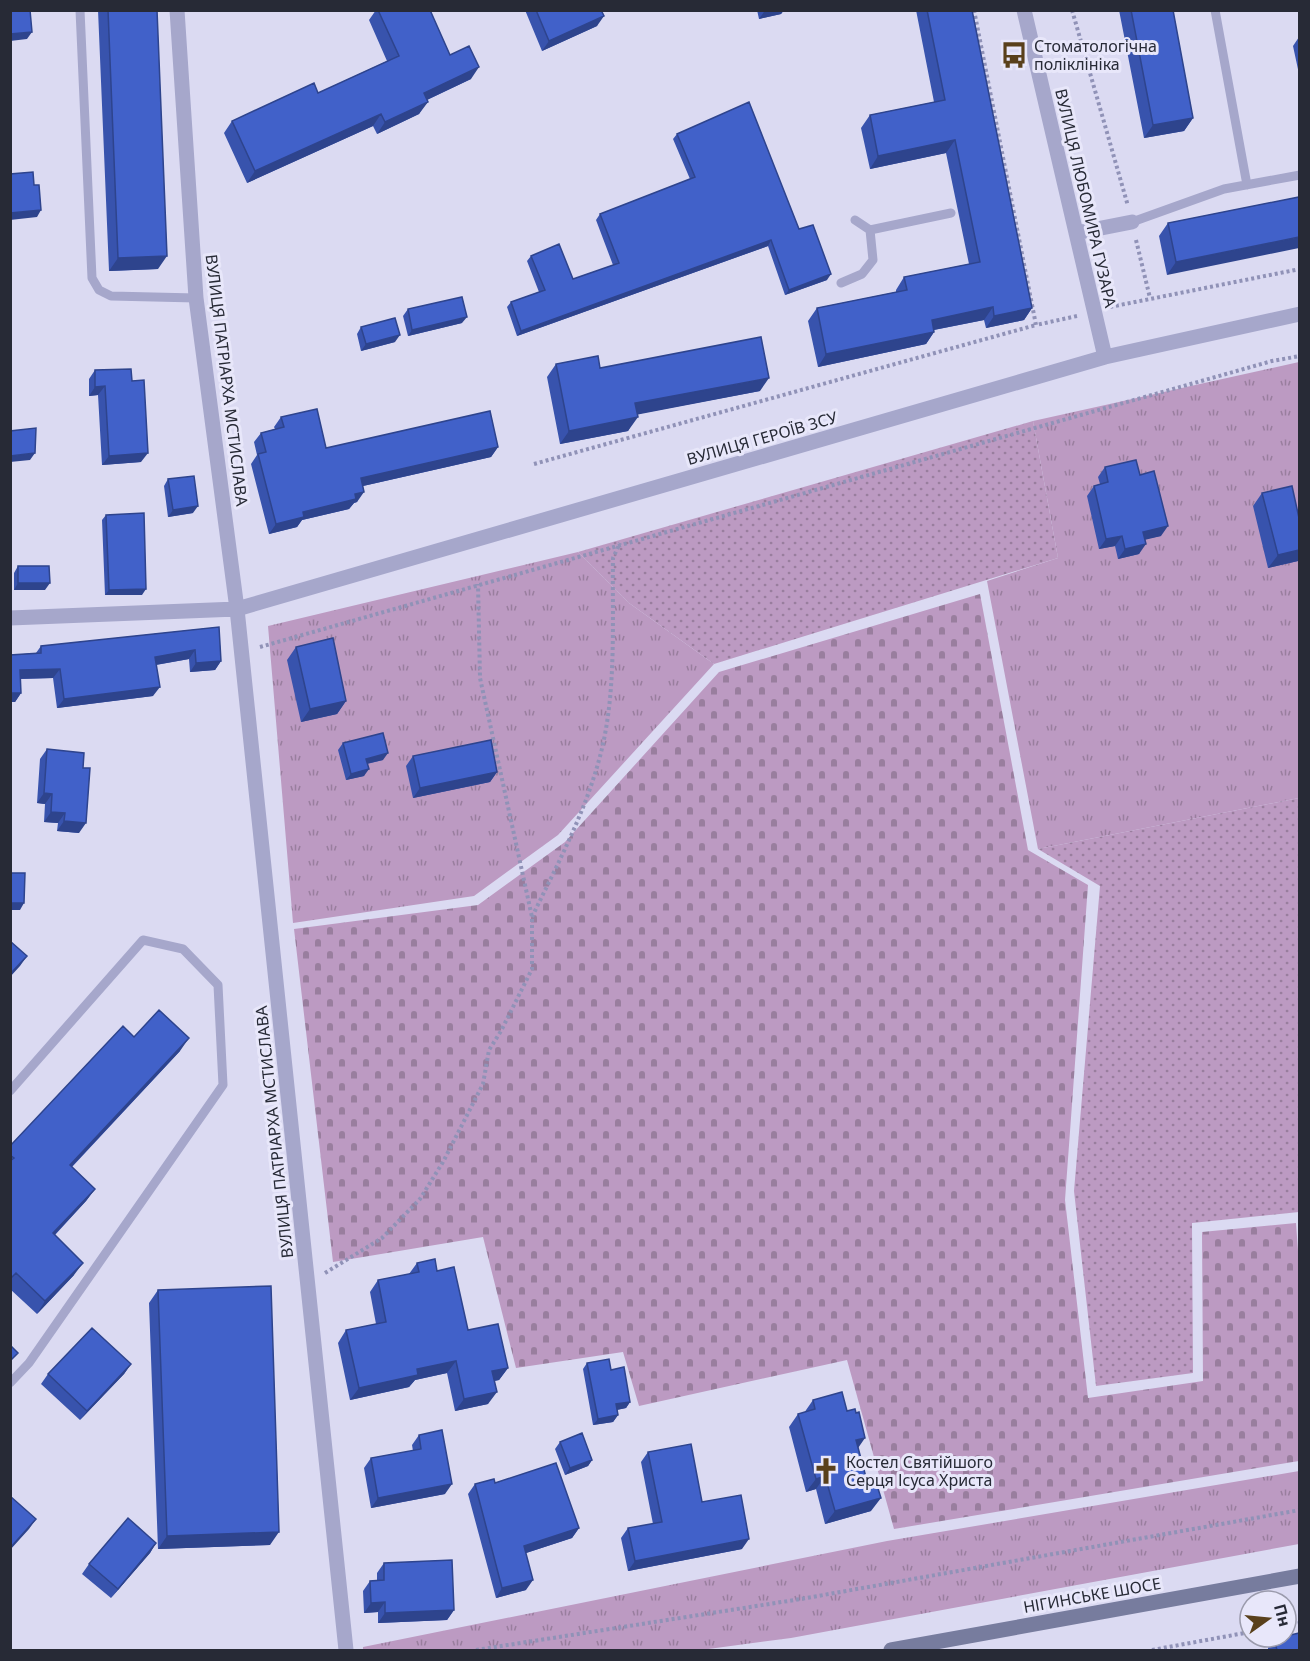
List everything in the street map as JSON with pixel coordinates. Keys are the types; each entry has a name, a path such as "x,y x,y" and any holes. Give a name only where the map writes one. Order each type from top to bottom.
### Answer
{"main road":[{"name":"НІГИНСЬКЕ ШОСЕ","path":"891,1650 1299,1576"}],"street":[{"name":"ВУЛИЦЯ ПАТРІАРХА МСТИСЛАВА","path":"177,10 196,297 242,652 346,1650"},
{"name":"ВУЛИЦЯ ЛЮБОМИРА ГУЗАРА","path":"1024,10 1105,357"},
{"path":"1077,233 1132,222"},
{"name":"ВУЛИЦЯ ГЕРОЇВ ЗСУ","path":"237,609 1105,357 1299,314"},
{"path":"10,618 237,609"}],"lane":[{"path":"80,10 92,278 99,290 111,296 196,297"},
{"path":"1215,10 1247,185"},
{"path":"1132,222 1224,189 1299,175"},
{"path":"855,220 870,230 951,213"},
{"path":"841,283 862,274 870,266 874,253 870,230"},
{"path":"10,1091 143,940 183,949 218,985 223,1085 28,1363 10,1383"}],"path":[{"path":"1072,10 1132,222 1150,297"},
{"path":"534,464 1036,325"},
{"path":"242,652 620,543 1272,361 1299,356"},
{"path":"532,917 580,817 600,759 610,687 613,558 620,543"},
{"path":"324,1274 382,1238 420,1199 443,1162 483,1084 489,1050 532,969 532,917 480,678 478,584"},
{"path":"476,1650 813,1597 1299,1510"},
{"path":"1152,1650 1238,1634"}],"green space":[{"path":"1299,362 1299,798 1038,849 987,581 1058,558 1033,421"},
{"path":"1033,421 1058,558 714,664 629,603 578,552"},
{"path":"578,552 629,603 714,664 558,835 474,896 293,923 268,626"},
{"path":"980,594 1028,850 1088,885 1065,1200 1088,1398 1203,1381 1202,1232 1296,1223 1300,1279 1299,1461 894,1529 847,1360 639,1406 623,1352 516,1368 483,1237 333,1262 294,929 478,905 565,842 719,672"},
{"path":"1299,798 1299,1212 1192,1223 1193,1373 1096,1386 1074,1191 1100,886 1038,849"},
{"path":"1299,1471 1299,1544 791,1638 701,1650 363,1650 363,1647 887,1541"}],"building":[{"path":"10,10 30,10 32,32 10,34"},
{"path":"108,10 157,10 167,256 118,258"},
{"path":"378,10 430,10 450,55 469,46 479,67 424,93 428,102 385,122 381,114 255,171 232,121 314,83 318,93 399,56"},
{"path":"536,10 601,10 604,16 549,41"},
{"path":"927,10 972,10 1032,308 994,316 993,307 932,320 934,332 826,354 817,308 907,290 904,277 980,262 955,140 878,156 870,115 945,100"},
{"path":"1131,10 1173,10 1193,118 1153,125"},
{"path":"749,102 799,229 813,225 831,274 789,290 771,240 521,331 511,302 545,290 531,256 559,244 573,279 619,263 600,214 695,177 677,134"},
{"path":"33,172 34,185 39,185 41,210 10,213 10,174"},
{"path":"1299,197 1299,237 1176,262 1168,223"},
{"path":"462,297 467,317 412,330 408,309"},
{"path":"395,318 400,335 366,344 361,327"},
{"path":"761,337 769,378 635,403 638,417 569,431 556,364 598,356 600,368"},
{"path":"131,369 132,381 144,380 148,453 109,456 105,386 95,387 95,370"},
{"path":"317,409 326,448 490,411 498,447 361,478 364,492 355,494 356,499 303,512 304,517 276,524 258,454 266,452 261,433 284,427 281,417"},
{"path":"36,428 35,453 10,456 10,431"},
{"path":"1136,460 1140,475 1154,471 1168,526 1143,532 1146,544 1125,549 1122,536 1106,539 1094,486 1108,482 1105,467"},
{"path":"194,476 198,506 173,510 168,479"},
{"path":"1292,486 1299,518 1299,550 1278,555 1262,493"},
{"path":"144,513 146,589 109,590 106,515"},
{"path":"18,566 49,566 50,583 18,583"},
{"path":"219,627 221,661 196,663 195,650 155,657 160,687 64,699 60,669 20,670 21,693 10,693 10,655 41,653 41,646"},
{"path":"333,638 346,701 310,709 296,647"},
{"path":"383,733 388,753 366,759 369,769 351,774 343,743"},
{"path":"491,740 497,772 420,788 413,756"},
{"path":"47,749 84,753 83,768 90,768 86,823 64,821 65,813 51,812 52,794 44,793"},
{"path":"10,873 25,873 24,903 10,903"},
{"path":"10,941 27,956 10,974"},
{"path":"159,1010 189,1038 70,1165 95,1189 53,1233 83,1263 45,1301 16,1273 10,1279 10,1161 14,1158 10,1155 10,1146 123,1026 134,1037"},
{"path":"435,1259 437,1271 454,1267 468,1330 498,1324 508,1368 492,1371 497,1392 464,1399 456,1361 417,1369 418,1375 359,1388 346,1330 386,1322 378,1280 419,1272 417,1263"},
{"path":"271,1286 279,1532 167,1536 158,1290"},
{"path":"92,1328 131,1364 87,1411 48,1374"},
{"path":"10,1345 18,1353 10,1361"},
{"path":"609,1359 611,1370 624,1367 630,1402 616,1404 618,1415 598,1419 587,1363"},
{"name":"Костел Святійшого Серця Ісуса Христа","path":"842,1392 847,1411 855,1409 856,1413 859,1412 865,1438 856,1440 867,1481 875,1479 881,1498 835,1511 825,1476 816,1479 798,1414 815,1409 813,1400"},
{"path":"442,1430 452,1484 378,1498 371,1458 421,1449 419,1435"},
{"path":"582,1433 592,1460 570,1468 560,1442"},
{"path":"691,1444 702,1502 741,1495 749,1539 635,1561 628,1528 662,1522 648,1452"},
{"path":"556,1463 579,1528 524,1546 533,1580 502,1588 475,1484 494,1479 495,1483"},
{"path":"10,1496 36,1519 10,1548"},
{"path":"128,1518 156,1543 118,1589 89,1564"},
{"path":"452,1560 454,1610 385,1613 385,1602 371,1603 370,1581 384,1580 384,1563"},
{"path":"1299,1633 1299,1650 1277,1649 1298,1649"}],"place":[{"name":"Стоматологічна поліклініка","path":"1014,55"},
{"name":"Костел Святійшого Серця Ісуса Христа","path":"826,1471"}]}
